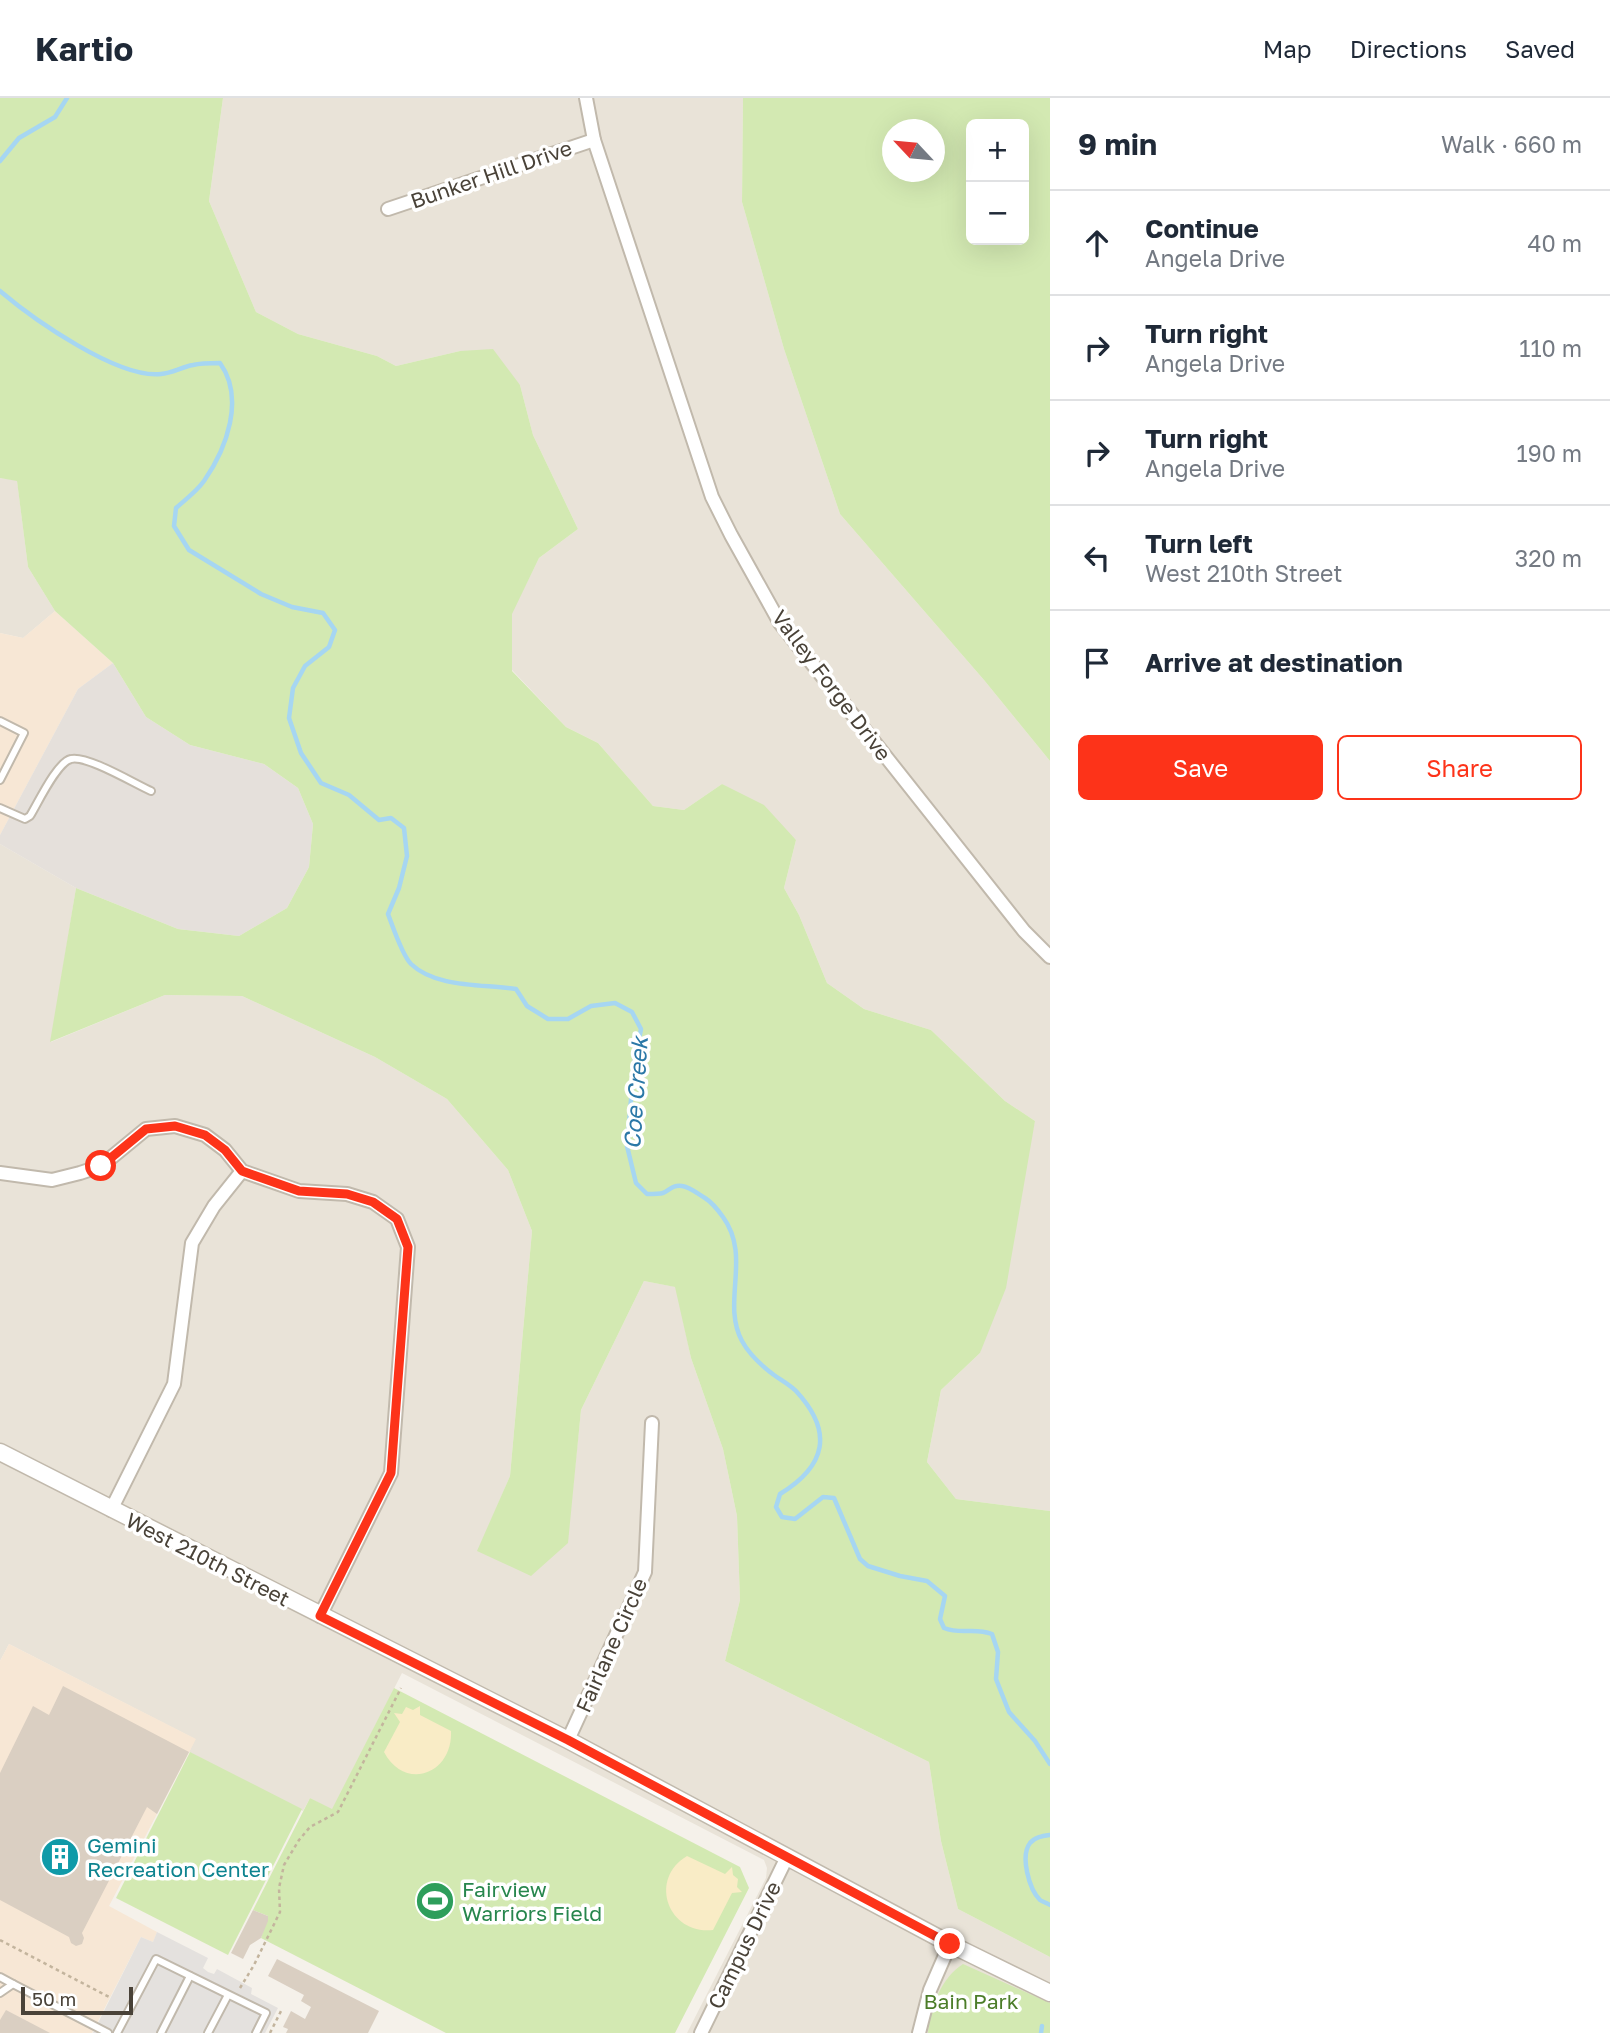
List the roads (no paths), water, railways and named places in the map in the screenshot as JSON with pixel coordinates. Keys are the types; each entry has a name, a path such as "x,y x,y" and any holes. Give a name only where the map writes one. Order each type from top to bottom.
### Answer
{"street":[{"name":"Valley Forge Drive","path":"586,98 594,140 712,497 737,546 780,623 1024,931 1050,957"},
{"name":"Bunker Hill Drive","path":"388,209 594,140"},
{"path":"0,1173 52,1180 80,1174 101,1166 146,1129 175,1126 205,1135 225,1150 242,1171 299,1191 347,1194 373,1202 397,1219 408,1247 391,1473 320,1616"},
{"path":"111,1510 174,1384 192,1243 214,1206 242,1171"},
{"name":"Fairlane Circle","path":"568,1740 645,1572 652,1423"},
{"name":"West 210th Street","path":"0,1452 568,1740 950,1944 1050,1993"},
{"name":"Campus Drive","path":"701,2033 787,1857"},
{"path":"919,2033 930,1990 950,1944"}],"lane":[{"path":"0,721 24,733 0,780"},
{"path":"0,808 24,819 30,816 60,767 70,759 84,760 151,791"},
{"path":"117,2033 156,1959 266,2013 256,2033"},
{"path":"161,2033 190,1976"},
{"path":"0,1977 108,2033"},
{"path":"0,1993 13,1984"},
{"path":"208,2033 228,1995"}],"waterway":[{"name":"Coe Creek","path":"0,161 19,138 55,117 67,98"},
{"name":"Coe Creek","path":"0,291 54,331 122,367 143,373 161,374 196,364 220,363 231,392 232,407 226,438 204,481 176,508 174,526 189,550 261,594 292,607 323,613 335,630 329,647 305,666 293,688 289,718 301,753 321,783 349,795 379,820 391,818 404,828 407,856 399,888 388,914 404,954 421,972 433,977 460,984 516,989 527,1006 548,1019 568,1019 591,1006 615,1003 632,1012 641,1029 634,1065 627,1146 636,1183 647,1194 663,1193 676,1186 685,1187 708,1200 723,1217 735,1248 734,1311 742,1341 760,1364 796,1391 816,1420 820,1447 815,1460 807,1472 780,1494 776,1507 782,1517 795,1519 823,1497 834,1498 860,1559 868,1566 927,1581 945,1596 940,1619 944,1628 992,1634 998,1652 996,1679 1009,1712 1035,1741 1050,1764"},
{"name":"Coe Creek","path":"1050,1835 1032,1841 1026,1856 1032,1888 1040,1900 1050,1905"},
{"name":"Coe Creek","path":"1041,2033 1042,2026"}],"place":[{"name":"Gemini Recreation Center","path":"60,1857"},
{"name":"Fairview Warriors Field","path":"435,1901"}],"park label":[{"name":"Bain Park","path":"971,2001"}]}
